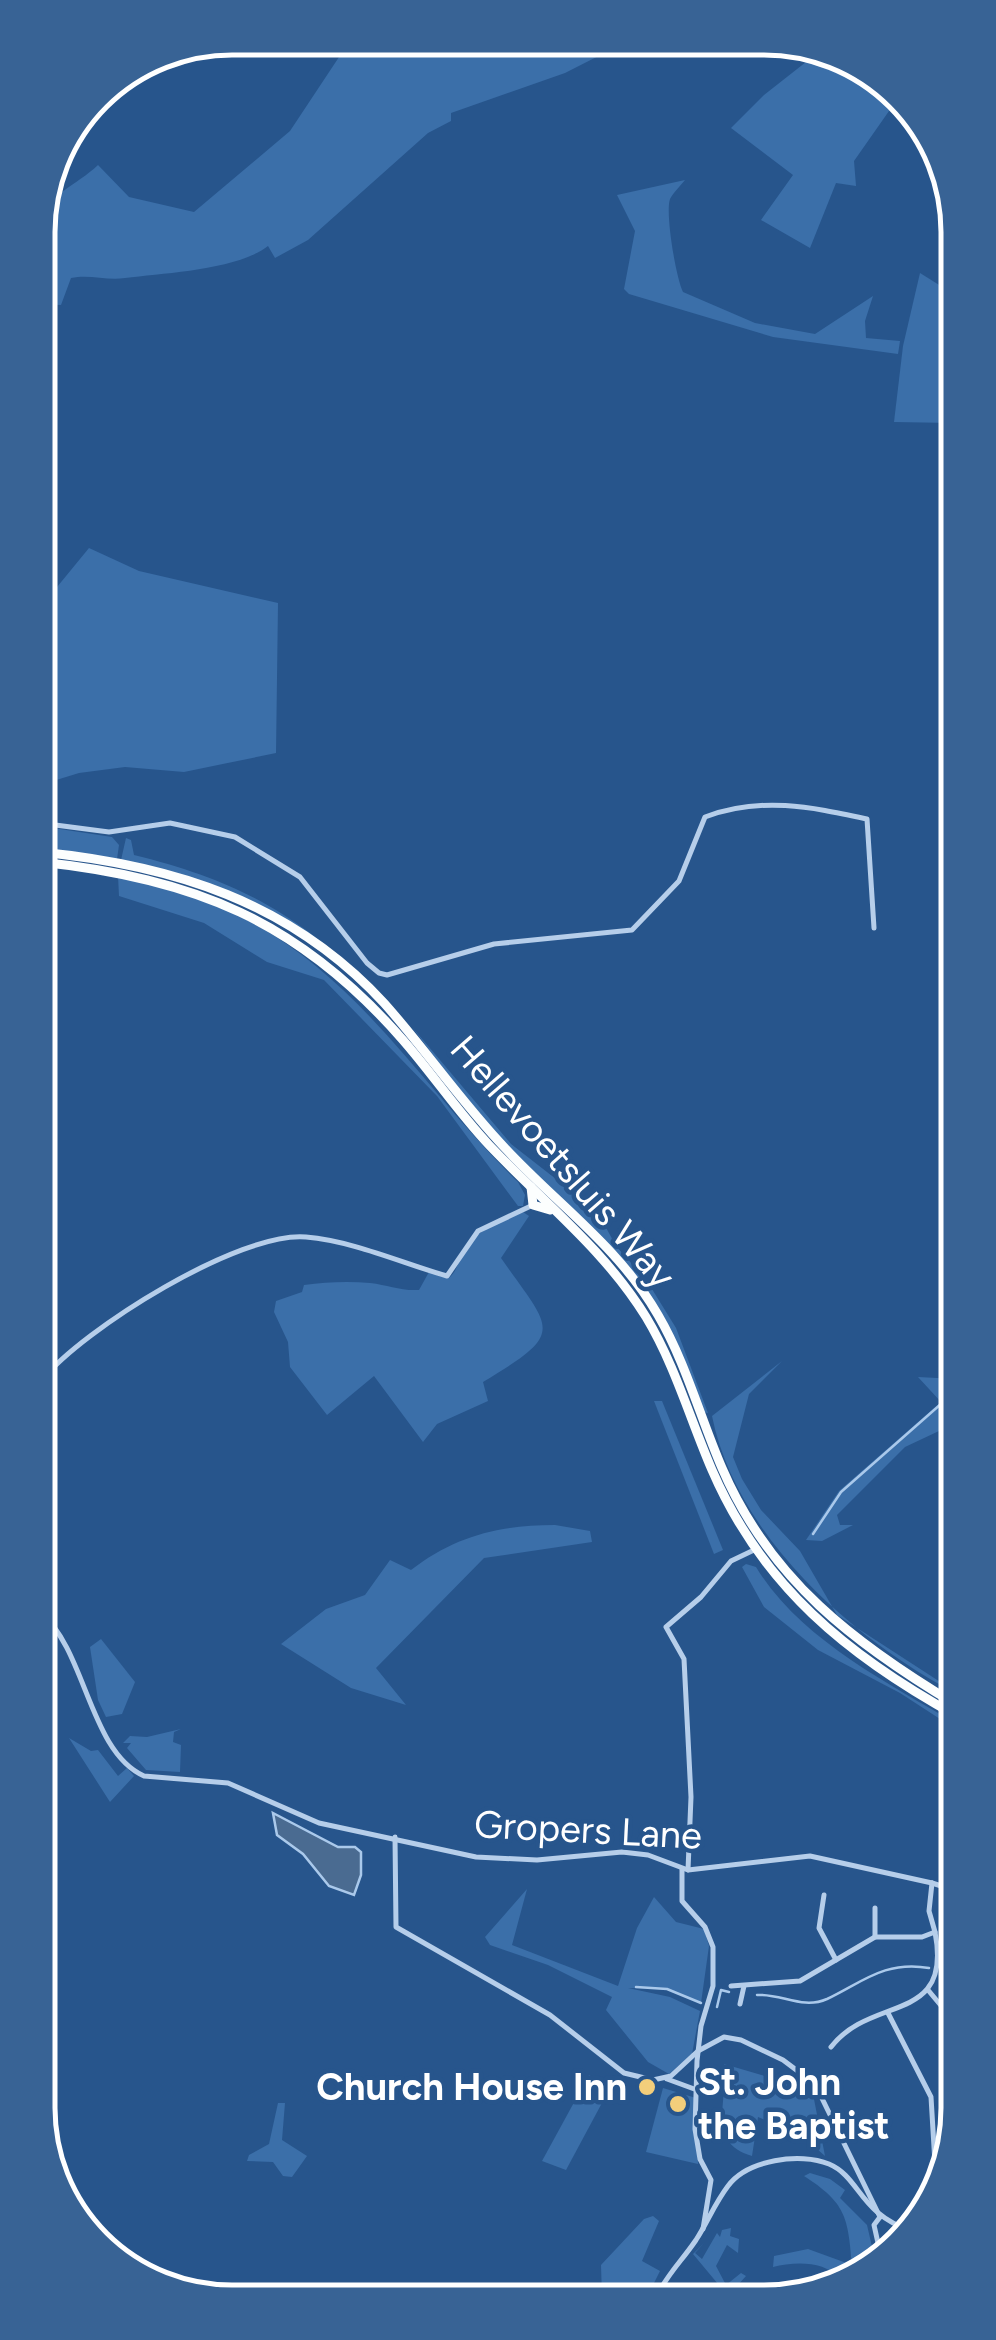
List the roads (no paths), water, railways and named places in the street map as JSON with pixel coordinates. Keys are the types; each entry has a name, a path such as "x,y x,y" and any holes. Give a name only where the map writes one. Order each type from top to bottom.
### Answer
{"highway":[{"name":"Hellevoetsluis Way","path":"55,854 141,866 208,884 279,918 347,967 401,1023 506,1150 598,1236 634,1278 677,1351 738,1502 785,1574 856,1642 941,1695"},
{"name":"Hellevoetsluis Way","path":"55,865 180,886 241,909 280,931 364,997 483,1138 618,1275 656,1334 716,1479 754,1550 794,1600 829,1634 941,1706"},
{"path":"532,1187 533,1205 565,1218"}],"street":[{"path":"55,825 110,832 170,823 235,837 300,877 378,974 388,974 494,944 632,930 679,881 705,817 762,803 796,804 867,819 874,928"},
{"path":"55,1367 86,1336 142,1299 257,1245 294,1236 332,1241 447,1276 478,1231 533,1205"},
{"path":"704,2229 711,2180 698,2152 698,2051 713,1986 713,1947 705,1927 682,1902 691,1797 684,1659 666,1626 701,1597 731,1561 754,1550"},
{"name":"Gropers Lane","path":"55,1625 61,1630 97,1718 134,1772 228,1783 318,1823 508,1861 622,1852 648,1854 685,1869 810,1856 932,1883"},
{"path":"395,1838 396,1927 550,2015 624,2073 650,2080 665,2078 682,2069 698,2051 724,2037 741,2040 805,2075 814,2084 863,2176 880,2217"},
{"path":"914,1880 941,1886"},
{"path":"831,2047 848,2026 888,2013 928,1990 938,1969 929,1911 932,1883"},
{"path":"813,1898 823,1898 820,1928 836,1960"},
{"path":"874,1938 876,1912"},
{"path":"732,1986 800,1981 874,1938 922,1937 935,1932"},
{"path":"740,2004 744,1986"},
{"path":"928,1990 941,2006"},
{"path":"888,2013 931,2097 935,2155"},
{"path":"665,2078 697,2090"},
{"path":"661,2285 667,2272 704,2229 737,2176 793,2159 830,2165 880,2217 897,2224"},
{"path":"878,2243 874,2225 880,2217"}],"waterway":[{"path":"813,1534 841,1492 941,1404"},
{"path":"757,1995 818,2002 886,1970 929,1968"},
{"path":"636,1987 667,1989 701,2003"},
{"path":"717,2007 721,1990 729,1992"}],"place":[{"name":"Church House Inn","path":"647,2087"},
{"name":"St. John the Baptist","path":"678,2104"}]}
